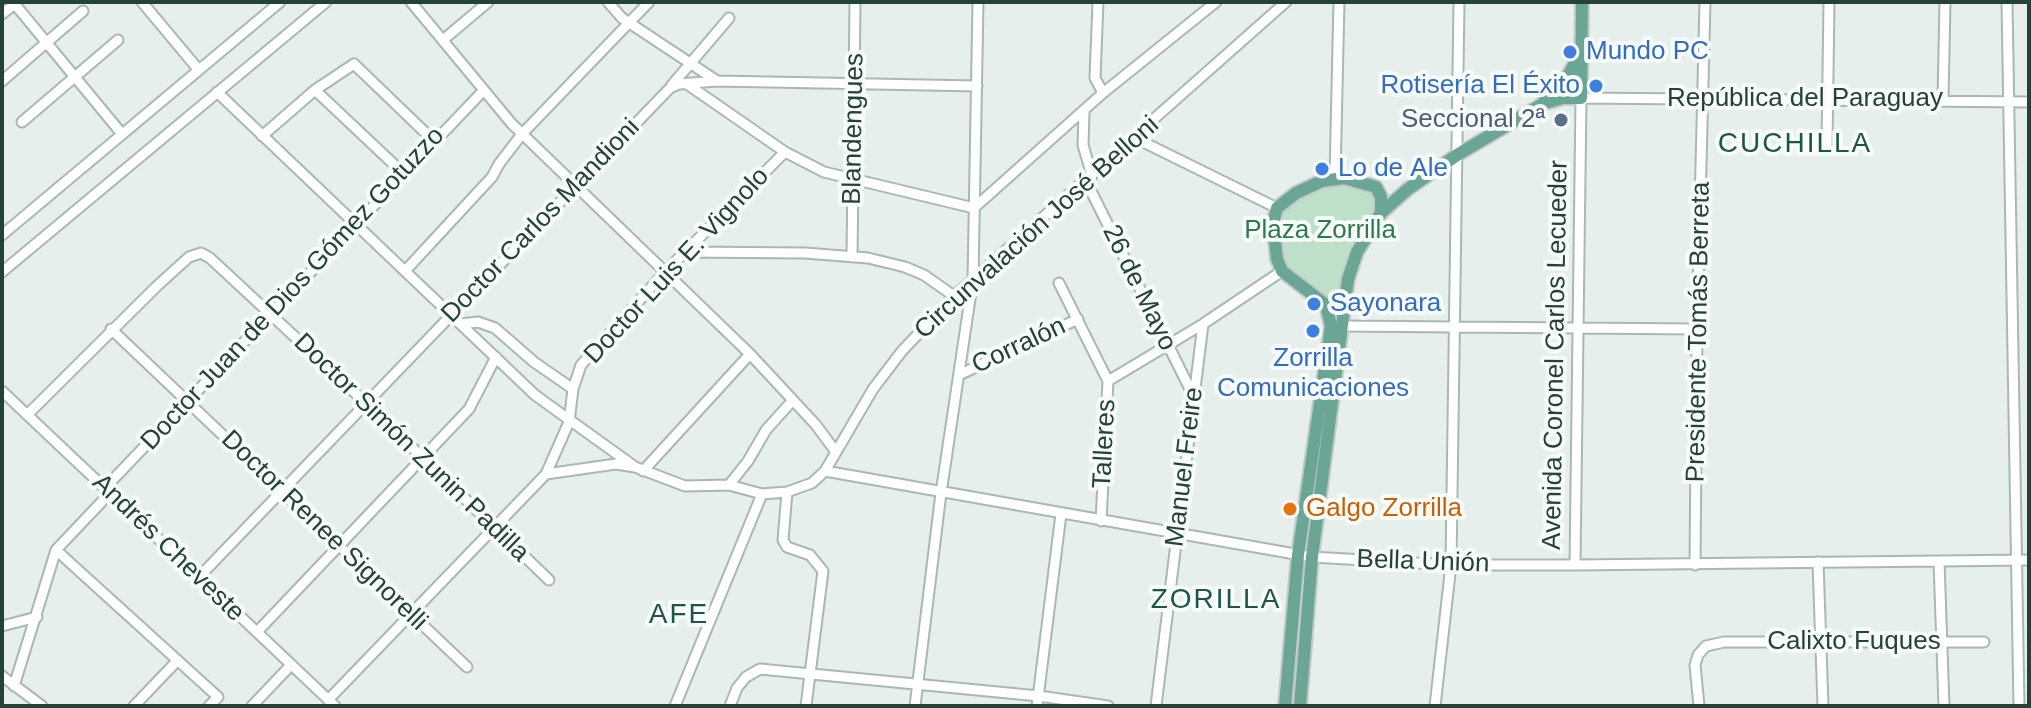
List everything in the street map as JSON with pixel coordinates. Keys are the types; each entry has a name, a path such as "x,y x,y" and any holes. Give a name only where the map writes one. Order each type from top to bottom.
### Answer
{"main road":[{"name":"Avenida Coronel Carlos Lecueder","path":"1581,98 1582,2"},
{"path":"1541,105 1564,83 1581,52"},
{"path":"1285,706 1298,555 1337,326 1357,252 1381,213 1408,189 1457,155 1554,99 1581,98"},
{"path":"1345,303 1337,308 1326,305 1282,271 1277,259 1273,223 1277,208 1296,193 1335,177 1355,179 1392,192 1408,189"},
{"path":"1376,187 1381,197 1381,213"},
{"path":"1300,706 1312,557 1337,326 1326,305"}],"street":[{"path":"142,2 198,69"},
{"path":"2,235 280,2"},
{"path":"2,272 326,2"},
{"path":"411,2 522,134 750,354 836,452"},
{"path":"443,40 488,2"},
{"path":"608,2 628,22 717,81"},
{"path":"405,271 492,177 522,134 649,2"},
{"name":"Blandengues","path":"852,257 855,2"},
{"path":"915,706 941,493 973,279 978,2"},
{"path":"1098,2 1095,78 1103,93"},
{"path":"974,208 1103,93 1216,2"},
{"name":"Circunvalación José Belloni","path":"825,471 873,389 902,351 954,296 1286,2"},
{"path":"1335,177 1339,2"},
{"path":"1435,706 1451,565 1459,2"},
{"name":"Presidente Tomás Berreta","path":"1695,565 1705,2"},
{"path":"1827,146 1829,2"},
{"path":"1943,100 1945,2"},
{"path":"2007,2 2019,706"},
{"path":"2,14 14,3 122,134"},
{"path":"2,81 83,11"},
{"name":"Doctor Carlos Mandioni","path":"199,577 670,88 729,18"},
{"path":"22,122 118,40"},
{"path":"262,136 315,90 354,64 434,141"},
{"path":"670,88 717,81 977,86"},
{"path":"687,84 785,152"},
{"path":"315,90 403,173"},
{"name":"Doctor Juan de Dios Gómez Gotuzzo","path":"56,550 187,401 483,91"},
{"path":"217,92 535,395 639,469 685,486 729,485 762,494 787,492 812,483 825,471"},
{"name":"República del Paraguay","path":"1581,98 2029,102"},
{"name":"Avenida Coronel Carlos Lecueder","path":"1575,565 1581,98"},
{"name":"26 de Mayo","path":"1084,112 1083,145 1089,178 1193,395"},
{"path":"1135,138 1277,208"},
{"name":"Doctor Luis E. Vignolo","path":"332,703 410,614 546,474 569,422 573,389 581,365 665,272 785,152 808,167 974,208"},
{"path":"687,252 791,252 852,257 905,267 924,275 954,296"},
{"name":"Doctor Simón Zunin Padilla","path":"111,329 189,257 201,253 210,258 549,580"},
{"path":"1108,381 1203,324 1282,271"},
{"name":"Talleres","path":"1059,283 1108,381 1101,521"},
{"name":"Corralón","path":"961,374 1078,319"},
{"path":"461,324 478,322 495,328 534,362 573,389"},
{"name":"Manuel Freire","path":"1156,706 1203,324"},
{"path":"1337,326 1697,329"},
{"path":"27,415 111,329"},
{"name":"Doctor Renee Signorelli","path":"111,329 467,667"},
{"path":"639,469 750,354"},
{"path":"257,632 469,409 496,357"},
{"name":"Andrés Cheveste","path":"2,391 332,703"},
{"path":"729,485 766,430 793,400"},
{"path":"546,474 600,465 639,469"},
{"name":"Bella Unión","path":"825,471 1312,557 1451,565 2029,560"},
{"path":"787,492 783,540 787,547 810,555 823,571 806,706"},
{"path":"675,706 762,494"},
{"path":"1038,701 1061,514"},
{"path":"14,686 56,550 218,697 209,706"},
{"path":"1939,561 1944,706"},
{"path":"1818,562 1823,706"},
{"path":"2,626 37,617"},
{"name":"Calixto Fuques","path":"1699,706 1695,665 1698,655 1706,646 1724,642 1984,642"},
{"path":"134,706 177,661"},
{"path":"252,706 291,665"},
{"path":"730,706 737,688 746,677 760,669 918,684 1038,701 1108,706"},
{"path":"2,676 42,706"}],"green space":[{"name":"Plaza Zorrilla","path":"1337,182 1370,191 1377,198 1377,213 1337,304 1289,271 1281,247 1279,218 1287,204"}],"place":[{"name":"Mundo PC","path":"1570,52"},
{"name":"Rotisería El Éxito","path":"1596,86"},
{"name":"Seccional 2ª","path":"1561,120"},
{"name":"Lo de Ale","path":"1322,169"},
{"name":"Sayonara","path":"1314,304"},
{"name":"Zorrilla Comunicaciones","path":"1313,331"},
{"name":"Galgo Zorrilla","path":"1290,509"}],"district":[{"name":"CUCHILLA","path":"1795,144"},
{"name":"ZORILLA","path":"1216,600"},
{"name":"AFE","path":"679,615"}]}
